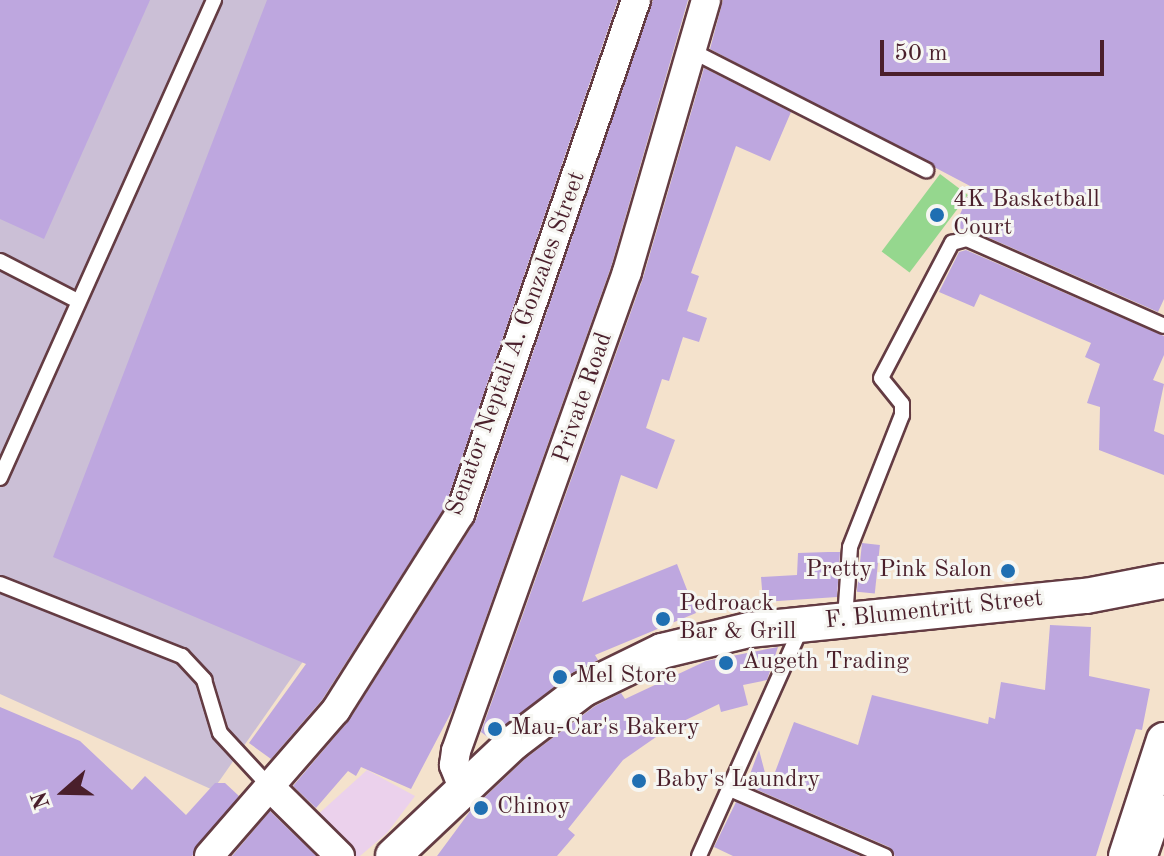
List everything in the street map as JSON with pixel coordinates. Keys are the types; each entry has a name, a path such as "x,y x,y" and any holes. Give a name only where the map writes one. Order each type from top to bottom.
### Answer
{"street":[{"name":"Senator Neptali A. Gonzales Street","path":"209,856 336,710 460,514 636,0"},
{"name":"Private Road","path":"464,790 454,765 456,751 627,272 706,0"},
{"name":"F. Blumentritt Street","path":"393,856 513,743 613,671 702,639 845,619 1086,596 1164,581"},
{"path":"1126,856 1164,740"},
{"path":"271,788 340,856"},
{"path":"1147,856 1164,806"}],"lane":[{"path":"0,478 76,300 214,0"},
{"path":"692,51 926,170"},
{"path":"845,619 850,547 902,415 902,404 881,378 952,243 967,239 1164,326"},
{"path":"0,261 76,300"},
{"path":"0,584 182,656 204,680 220,733 271,788"},
{"path":"699,856 803,624"},
{"path":"730,789 885,856"}],"shaded area":[{"path":"0,0 572,0 339,610 213,790 0,694"},
{"path":"367,770 415,796 387,833 360,856 272,856"}],"green space":[{"name":"4K Basketball Court","path":"940,174 968,195 910,273 882,251"}],"building":[{"path":"0,0 150,0 44,239 0,219"},
{"path":"267,0 618,0 445,507 322,700 271,759 249,743 306,664 53,557"},
{"path":"653,0 688,0 611,267 454,707 411,789 361,767 356,776 348,771 316,808 293,786 350,719 476,520"},
{"path":"723,0 1164,0 1164,299 1158,312 971,230 954,228 972,187 710,49"},
{"path":"704,68 791,112 770,161 736,146 691,273 699,276 687,311 707,318 699,342 683,337 669,381 662,379 646,428 675,440 657,489 621,475 582,602 677,564 696,613 595,655 598,660 572,673 489,738 481,732 643,278"},
{"path":"966,250 1164,336 1164,355 1153,380 1164,384 1154,431 1164,435 1164,475 1099,450 1100,407 1087,403 1100,364 1085,357 1091,343 980,294 974,307 939,292 959,252"},
{"path":"862,543 880,545 875,594 857,592"},
{"path":"840,552 837,597 763,602 761,577 797,575 798,553"},
{"path":"1050,625 1091,627 1089,676 1150,689 1142,730 1136,729 1096,856 895,856 889,847 746,785 759,750 769,788 794,722 858,745 872,695 988,724 989,717 995,719 1001,682 1045,690"},
{"path":"778,647 767,680 743,685 748,705 721,712 719,704 669,728 623,760 568,829 575,835 557,856 437,856 471,810 526,758 595,706 621,693 625,699 706,661"},
{"path":"0,707 80,741 132,790 145,776 186,815 215,783 225,783 239,796 192,856 0,856"},
{"path":"736,802 860,856 733,856 714,847"},
{"path":"270,811 316,856 232,856"}],"place":[{"name":"4K Basketball Court","path":"937,215"},
{"name":"Pretty Pink Salon","path":"1008,571"},
{"name":"Pedroack Bar & Grill","path":"663,619"},
{"name":"Augeth Trading","path":"726,663"},
{"name":"Mel Store","path":"560,677"},
{"name":"Mau-Car's Bakery","path":"495,729"},
{"name":"Baby's Laundry","path":"639,781"},
{"name":"Chinoy","path":"481,808"}]}
